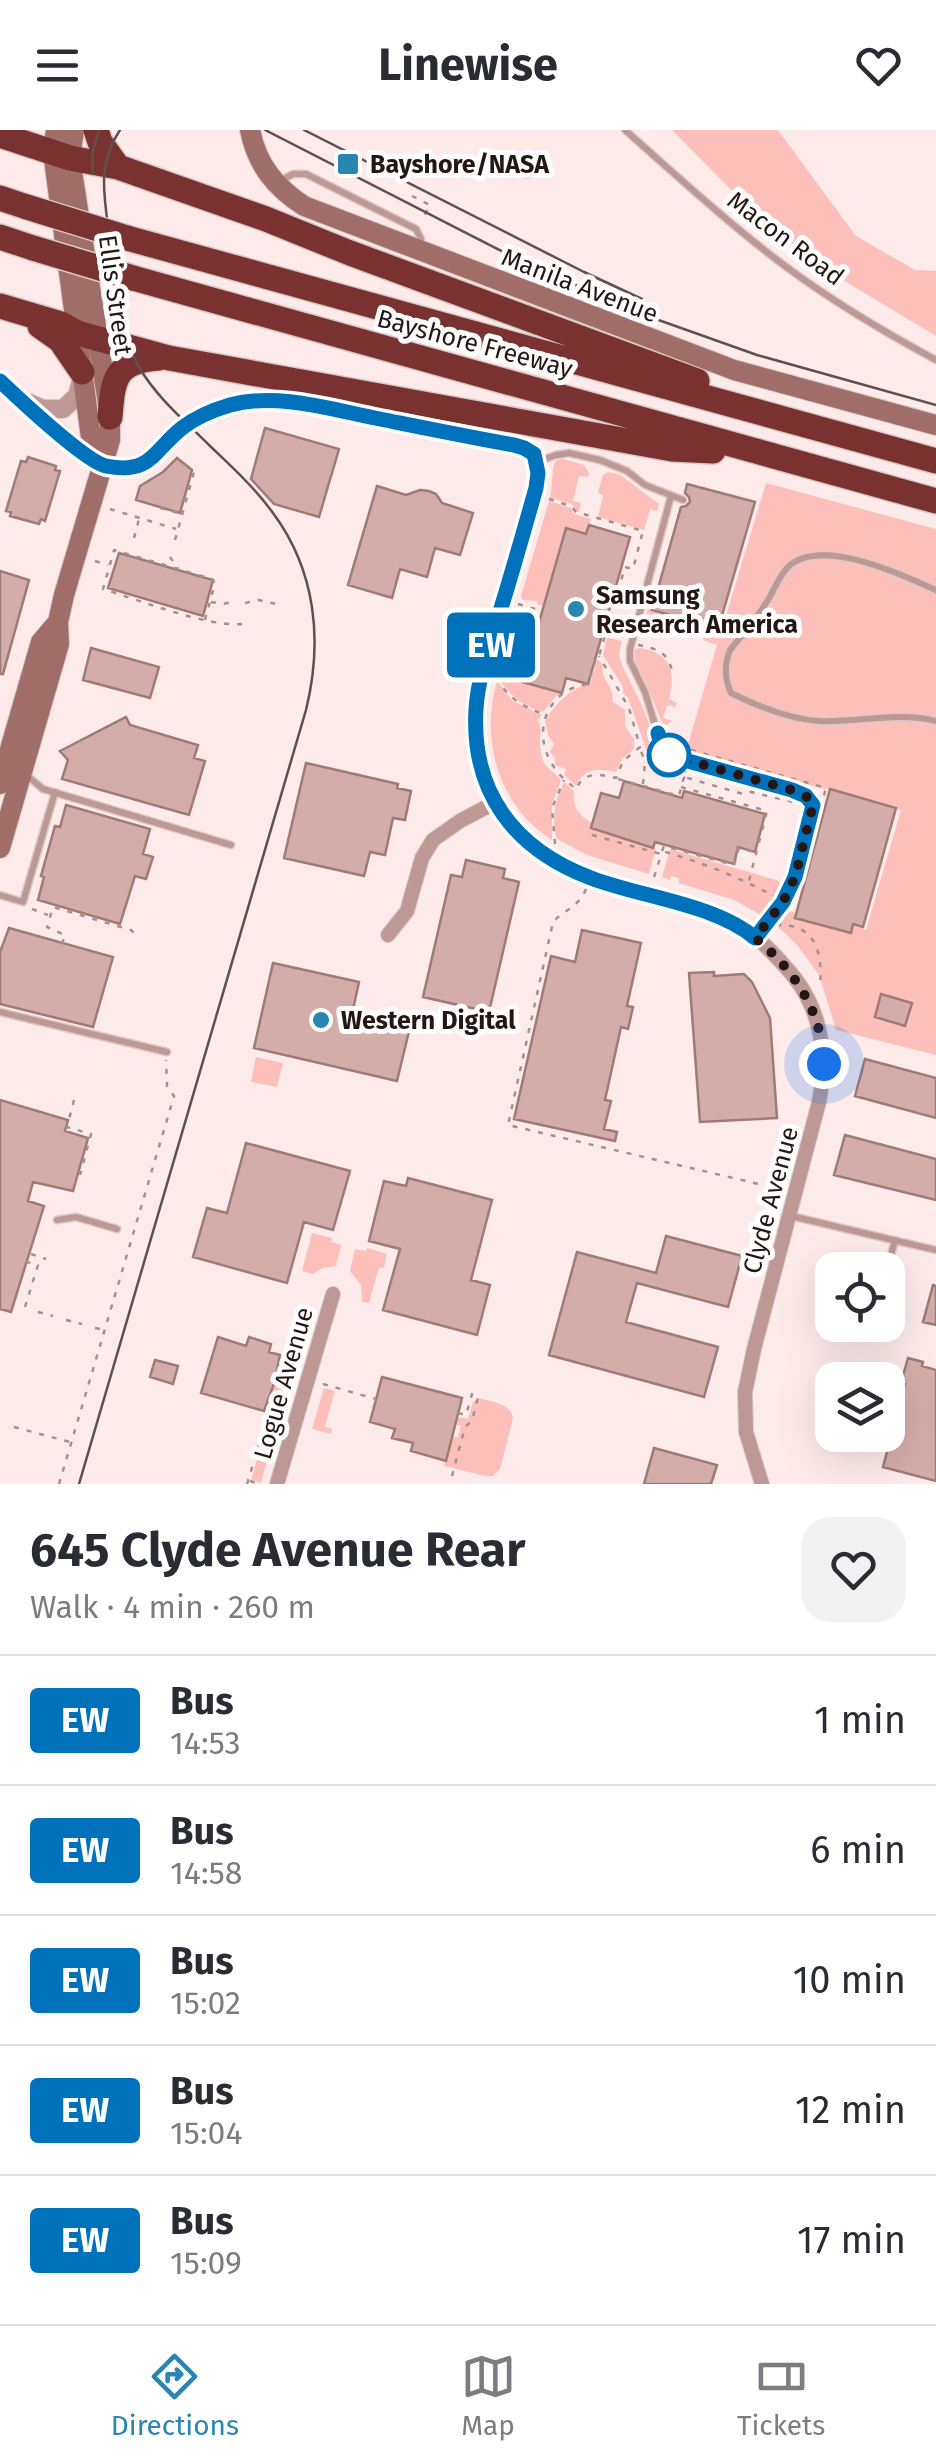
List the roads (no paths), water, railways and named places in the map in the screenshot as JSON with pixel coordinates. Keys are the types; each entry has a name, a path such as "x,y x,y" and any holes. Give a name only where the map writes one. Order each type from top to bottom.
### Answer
{"highway":[{"path":"0,133 22,130"},
{"path":"96,130 118,167"},
{"path":"0,133 60,147 266,218 693,379 750,410"},
{"name":"Bayshore Freeway","path":"0,198 127,238 936,461"},
{"name":"Bayshore Freeway","path":"0,237 133,278 936,501"},
{"path":"7,308 87,336 169,358 672,448 750,450"},
{"path":"7,308 60,340 82,372"},
{"path":"110,417 112,386 125,366 144,359 169,358"}],"main road":[{"name":"Ellis Street","path":"0,848 8,777 42,642 58,622 110,440 110,417 87,336 60,147 74,130"},
{"name":"Manila Avenue","path":"250,130 258,158 276,184 304,206 417,240 734,370 936,425"},
{"name":"Ellis Street","path":"87,336 82,372 91,438 101,466"}],"street":[{"path":"15,396 44,409 62,409 77,396 82,372"},
{"path":"0,381 101,466 127,468 146,463 199,416 254,401 301,404 514,445 534,454 537,462"},
{"name":"Clyde Avenue","path":"537,462 536,488 476,708 480,752 494,803 521,836 562,865 744,929 776,955 804,990 823,1045 819,1102 745,1392 746,1432 762,1484"},
{"path":"388,935 407,911 422,858 433,840 494,803"},
{"name":"Logue Avenue","path":"277,1484 332,1294"}],"lane":[{"name":"Macon Road","path":"625,130 787,268 936,360"},
{"path":"276,184 293,174 306,174 417,240"},
{"path":"537,462 569,453 600,460 627,471 644,485 683,500"},
{"path":"671,496 630,661 665,752 792,790 806,796 813,805 795,877 783,902 755,938"},
{"path":"936,590 906,576 837,556 800,560 785,570 730,650 726,678 730,693 800,718 936,721"},
{"path":"8,777 30,779 43,789 231,845"},
{"path":"0,895 23,902 55,792"},
{"path":"0,1012 167,1052"},
{"path":"790,1216 936,1250"},
{"path":"57,1220 76,1217 117,1229"},
{"path":"892,1252 895,1240"}],"tram line":[{"path":"92,174 99,130"},
{"path":"79,1484 306,710 314,658 307,583 287,535 251,486 154,389 131,352 118,302 104,193 108,155 120,130"},
{"path":"265,130 515,258 636,312 757,355 936,405"},
{"path":"304,130 642,299"}],"place":[{"name":"Bayshore/NASA","path":"348,164"},
{"name":"Samsung Research America","path":"576,609"},
{"name":"Western Digital","path":"321,1020"}]}
